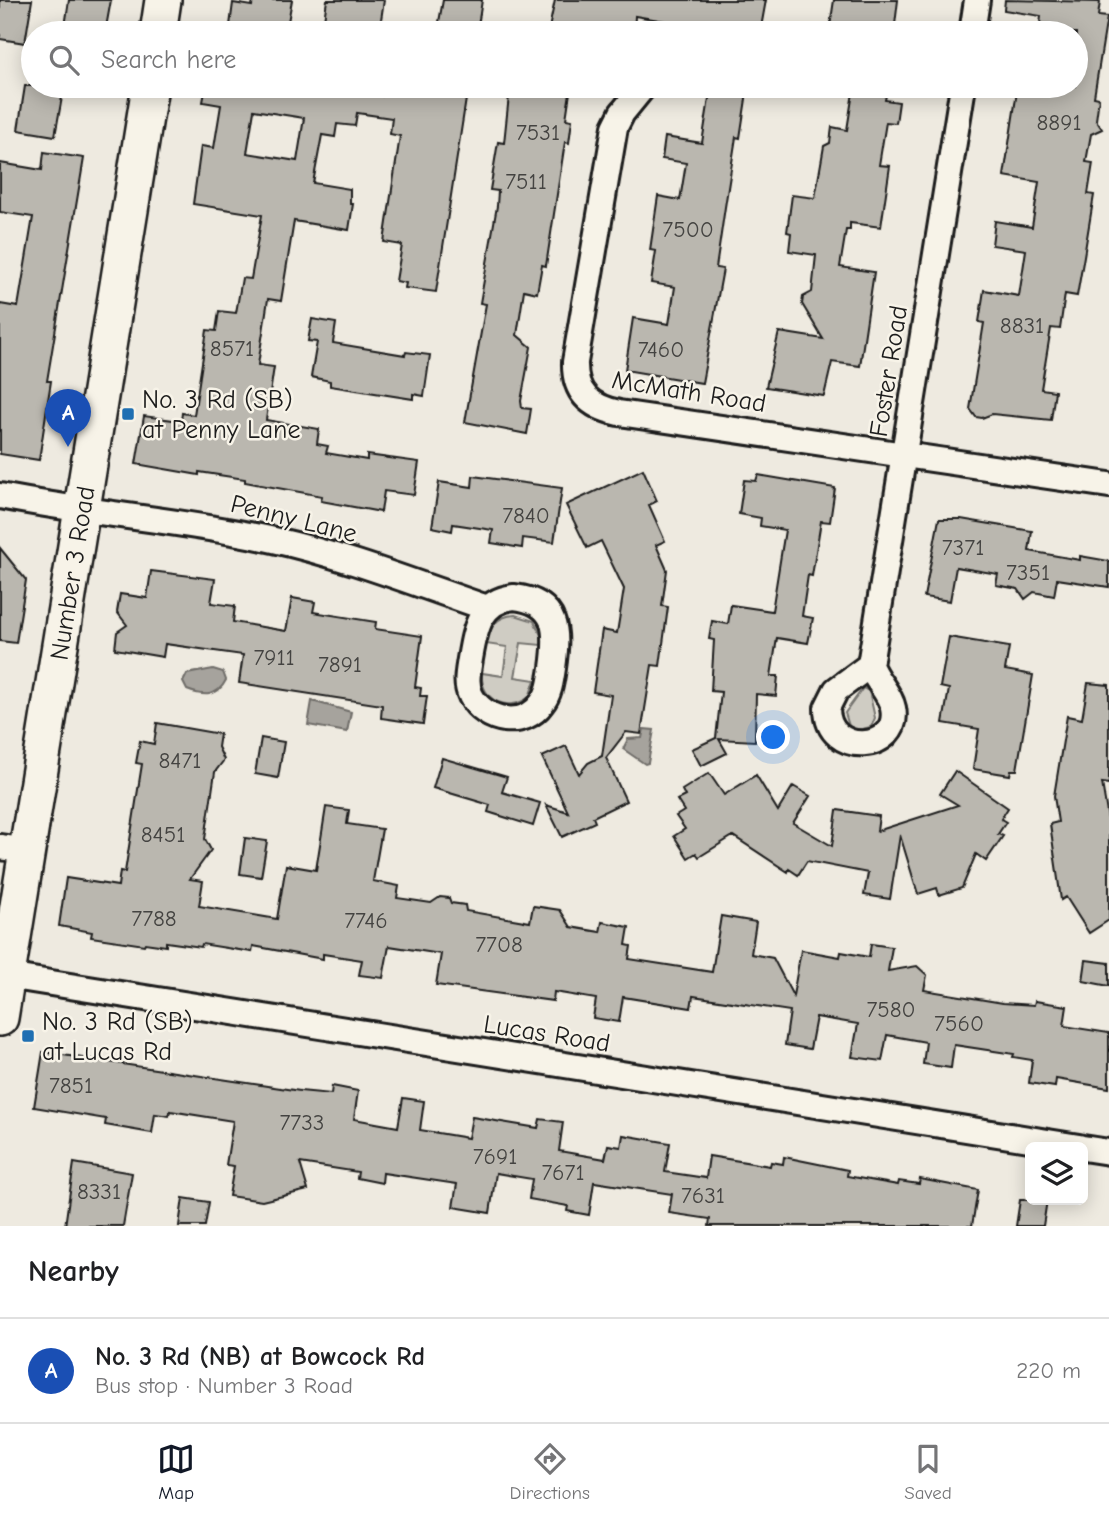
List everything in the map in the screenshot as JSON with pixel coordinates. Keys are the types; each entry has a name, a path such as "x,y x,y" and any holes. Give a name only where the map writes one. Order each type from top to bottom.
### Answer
{"main road":[{"path":"160,21 163,0"},
{"name":"Number 3 Road","path":"0,1018 7,976 14,849 81,511 148,98"}],"street":[{"path":"974,21 977,0"},
{"name":"McMath Road","path":"636,98 615,127 576,362 577,385 584,397 598,408 619,413 1109,485"},
{"name":"Foster Road","path":"870,665 962,98"},
{"name":"Penny Lane","path":"0,496 81,511 114,512 276,540 346,560 487,608"},
{"path":"507,598 530,600 543,607 555,626 557,641 547,695 539,708 518,719 502,719 487,714 469,691 467,676 475,628 487,608 507,598"},
{"name":"Lucas Road","path":"7,976 1044,1142"},
{"name":"Lucas Road","path":"1088,1149 1109,1152"}],"shaded area":[{"path":"515,615 534,621 541,635 541,645 521,643 515,677 535,680 529,697 521,702 504,704 490,697 483,683 482,673 503,676 507,647 486,644 490,632 499,620"},
{"path":"213,669 223,672 226,680 218,690 214,693 199,694 187,690 183,682 187,674"},
{"path":"863,688 869,691 875,718 871,727 857,730 849,726 845,713"},
{"path":"312,701 351,712 347,732 308,725"},
{"path":"644,729 654,730 648,763 645,764 623,749 628,739 642,738"}],"building":[{"path":"0,0 32,0 29,21 21,21 21,42 0,39"},
{"path":"69,0 111,0 107,21 66,21"},
{"path":"253,0 292,0 288,21 231,21 233,3 252,6"},
{"path":"327,0 384,0 381,21 324,21"},
{"path":"443,0 482,0 479,21 439,21"},
{"path":"555,0 766,0 762,21 665,21 635,16 635,21 551,21"},
{"path":"834,0 898,0 895,21 831,21"},
{"path":"1005,0 1100,2 1098,16 1107,17 1094,97 1099,98 1096,120 1102,129 1091,134 1086,162 1093,163 1088,194 1094,195 1077,296 1065,294 1060,329 1051,328 1041,389 1055,391 1051,420 992,414 982,418 976,417 970,409 984,323 979,322 984,290 1019,296 1026,250 992,245 995,221 1032,227 1039,182 1004,176 1016,98 1088,98 1088,21 1040,21 1041,16 1004,10"},
{"path":"23,98 62,98 55,136 18,130"},
{"path":"204,98 466,98 436,292 405,288 406,283 396,281 402,245 384,242 400,136 390,134 392,118 357,113 355,126 337,124 335,137 322,135 313,183 350,189 350,204 353,204 349,230 294,221 281,301 268,299 258,365 274,367 266,420 319,429 317,444 328,446 326,453 367,460 367,455 419,462 414,495 384,491 381,512 321,501 322,496 245,482 245,479 199,472 199,475 136,464 144,416 181,421 182,413 194,415 207,330 216,331 219,311 236,313 242,278 251,279 262,215 193,204 201,146 214,148 221,105 203,102","holes":["254,110 304,118 297,161 247,153"]},
{"path":"509,98 569,98 566,119 572,120 569,143 565,142 546,266 542,265 537,293 524,290 517,335 531,347 521,401 522,408 531,409 527,434 465,422 486,304 480,303 497,206 498,191 490,190 498,142 504,143"},
{"path":"709,98 746,98 740,138 736,137 716,268 723,269 702,383 625,370 633,318 669,324 675,287 651,283 656,251 650,250 658,196 680,200 686,163 662,159 665,137 702,143"},
{"path":"852,98 885,98 899,102 896,123 886,122 879,165 890,166 881,227 850,223 850,230 846,230 840,267 874,272 860,366 832,362 824,396 766,387 779,332 823,339 802,304 803,297 812,292 816,255 789,251 791,233 787,232 792,195 815,198 824,146 830,143 832,127 847,130"},
{"path":"44,152 84,158 47,381 51,381 39,460 0,454 0,304 18,307 33,217 0,212 0,163 42,170"},
{"path":"312,319 336,323 333,343 405,355 406,352 430,355 424,396 413,394 413,399 330,386 330,381 311,377 317,342 308,341"},
{"path":"643,469 657,501 649,505 665,541 656,545 667,570 662,606 668,607 660,666 652,665 641,734 626,732 606,758 626,801 593,817 595,822 562,837 546,805 568,812 542,757 566,746 579,774 588,763 602,756 611,695 593,692 602,630 617,633 624,589 601,541 587,548 566,505"},
{"path":"758,475 835,488 830,522 821,521 812,576 808,575 802,616 813,618 808,643 777,638 771,676 778,676 776,696 756,694 755,741 719,739 727,753 701,766 692,749 716,738 721,692 711,691 714,640 709,639 712,621 728,624 731,605 772,611 785,530 760,526 761,518 739,514 744,480 756,481"},
{"path":"473,476 562,488 554,542 523,538 522,548 491,543 493,530 453,524 452,531 432,527 439,482 472,487"},
{"path":"939,519 961,519 1032,531 1029,551 1080,560 1080,556 1109,561 1109,587 1057,579 1054,596 1034,592 1025,599 1018,589 996,585 998,574 956,567 950,601 924,597"},
{"path":"0,548 26,580 16,643 0,641"},
{"path":"151,571 215,579 211,603 235,606 233,622 286,631 292,598 315,602 313,612 376,622 375,629 422,636 415,687 421,688 420,696 427,696 423,724 381,718 382,705 239,683 243,655 165,644 163,657 115,649 117,632 127,625 117,612 120,594 147,598"},
{"path":"949,637 1009,647 1005,670 1033,675 1017,770 1011,770 1010,775 973,769 979,729 943,723 949,689 940,687"},
{"path":"1088,683 1109,685 1109,784 1102,783 1109,825 1109,920 1089,933 1066,897 1061,900 1050,824 1058,822 1054,796 1067,716 1082,719"},
{"path":"157,723 220,734 218,747 224,760 215,772 205,839 211,850 190,879 203,881 199,906 277,919 286,865 316,870 326,807 349,810 347,824 382,829 373,881 399,886 397,898 431,903 440,897 449,898 451,903 465,905 466,911 530,922 533,906 560,910 571,927 600,932 602,922 629,927 626,945 631,946 629,959 712,972 721,916 756,922 751,954 773,958 793,996 801,950 840,957 841,952 869,957 871,944 892,947 888,971 917,966 927,975 924,990 1003,1003 1034,1005 1035,1001 1067,1006 1064,1026 1109,1033 1109,1088 1056,1079 1055,1087 1029,1083 1032,1060 1013,1057 1014,1054 954,1045 951,1068 923,1064 926,1042 887,1035 882,1061 852,1057 858,1024 816,1017 810,1049 785,1045 790,1011 693,996 691,1008 623,997 619,1022 593,1018 596,999 554,992 553,1001 436,985 441,954 389,946 383,978 359,975 362,960 323,954 323,959 253,946 252,952 202,944 201,947 166,942 166,946 144,945 91,937 92,932 59,926 66,878 118,886 120,871 125,872 142,764 136,763 140,741 154,744"},
{"path":"261,738 284,742 278,778 255,774"},
{"path":"442,758 507,777 502,792 540,803 533,826 488,812 490,805 433,788"},
{"path":"955,771 1008,808 1001,819 1006,822 998,834 1003,836 986,861 976,854 962,888 939,895 937,888 918,894 900,835 890,899 864,895 868,873 807,861 798,875 789,869 788,872 733,836 699,857 696,853 688,858 674,836 685,829 676,816 684,811 677,800 685,796 682,790 709,773 724,795 756,775 778,811 793,786 810,796 793,823 832,846 837,810 879,816 877,831 958,805 940,794"},
{"path":"245,838 267,841 261,877 240,874"},
{"path":"1086,960 1109,963 1109,986 1083,981"},
{"path":"43,1052 300,1091 331,1094 332,1086 358,1091 354,1119 398,1127 403,1098 424,1101 420,1130 468,1138 472,1117 538,1128 540,1119 563,1122 559,1151 605,1159 608,1145 621,1147 623,1135 670,1143 665,1172 706,1178 709,1156 770,1166 771,1162 783,1164 784,1157 848,1170 847,1176 898,1185 899,1181 919,1184 920,1179 978,1190 972,1226 709,1226 710,1219 669,1213 672,1194 594,1182 589,1215 567,1211 568,1206 529,1199 532,1179 496,1173 490,1213 453,1207 457,1184 383,1173 382,1183 357,1178 358,1172 300,1163 308,1190 262,1201 229,1196 234,1166 226,1165 233,1121 170,1111 169,1116 155,1114 152,1133 105,1125 106,1119 34,1107"},
{"path":"74,1163 132,1173 123,1226 65,1226"},
{"path":"183,1198 209,1202 205,1226 179,1226"},
{"path":"1020,1200 1025,1200 1025,1205 1046,1205 1043,1226 1016,1226"}],"place":[{"name":"No. 3 Rd (SB) at Penny Lane","path":"128,414"},
{"name":"No. 3 Rd (NB) at Bowcock Rd","path":"68,447"},
{"name":"No. 3 Rd (SB) at Lucas Rd","path":"28,1036"}]}
